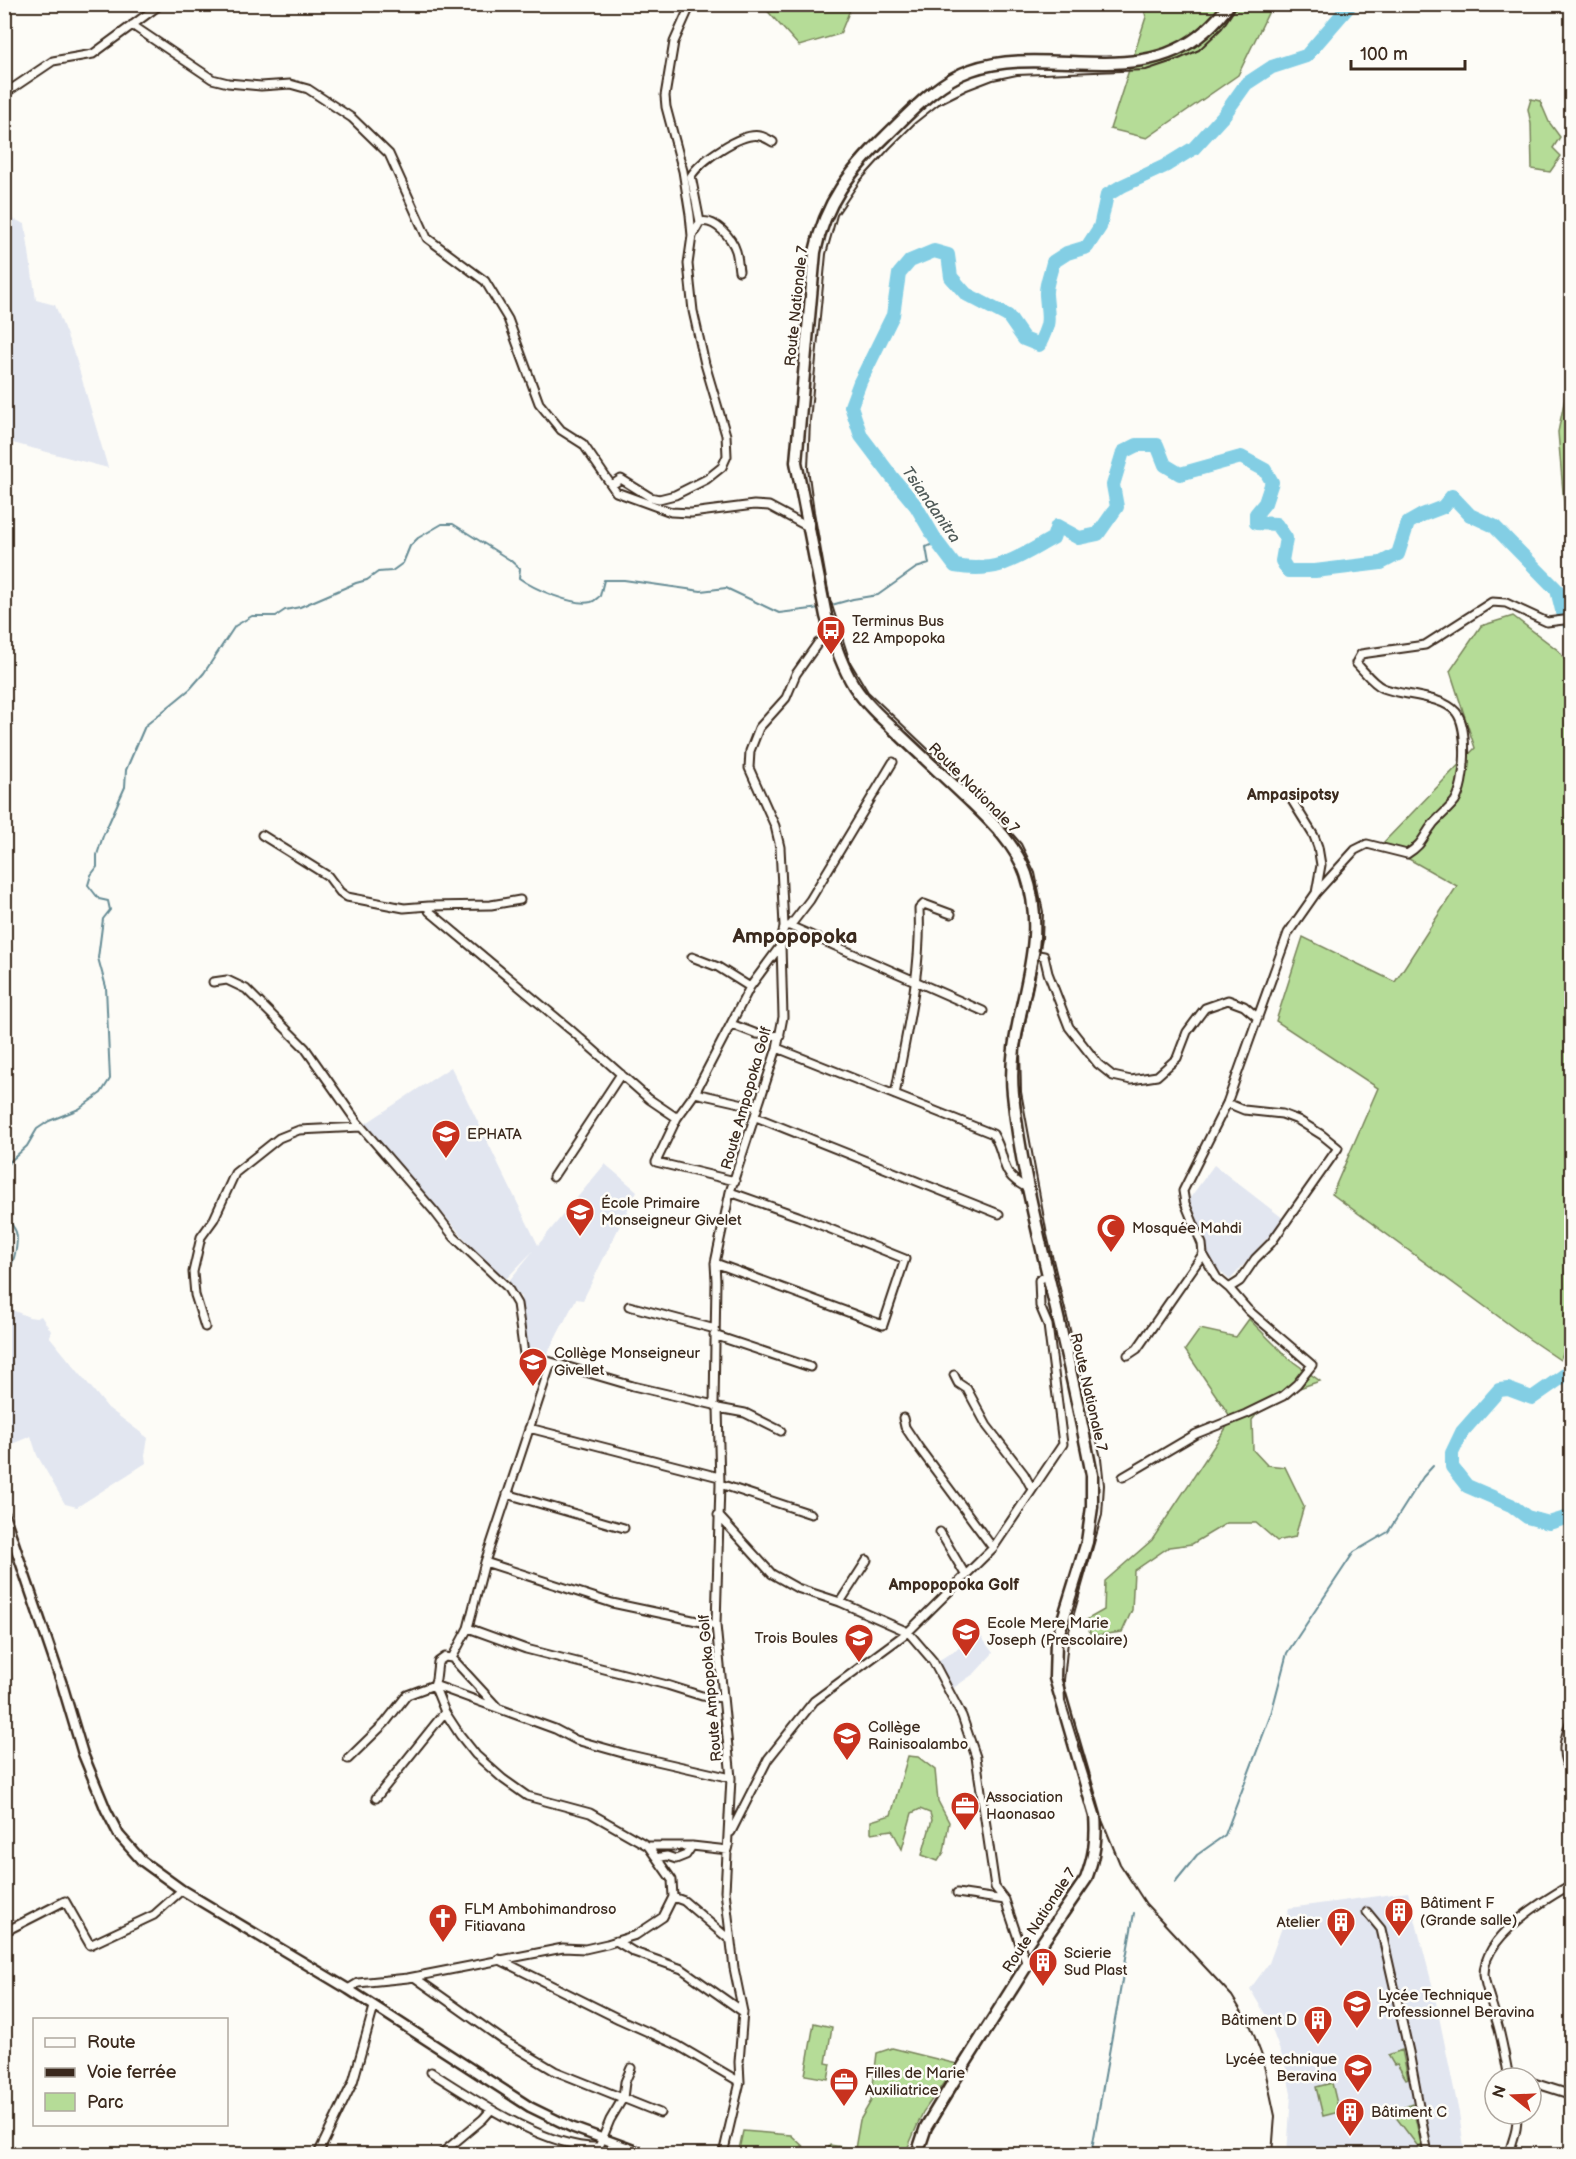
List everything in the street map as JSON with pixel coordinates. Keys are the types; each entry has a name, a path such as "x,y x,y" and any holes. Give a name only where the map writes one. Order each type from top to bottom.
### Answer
{"main road":[{"name":"Route Nationale 7","path":"917,2154 926,2127 1027,1965 1086,1879 1094,1857 1097,1835 1095,1816 1055,1678 1056,1642 1087,1542 1092,1507 1092,1475 1029,1189 1014,1101 1011,1058 1033,954 1034,920 1031,892 1025,872 1014,850 985,816 874,711 855,687 832,636 822,597 796,462 814,252 819,231 828,210 845,180 913,110 943,85 969,71 1004,62 1140,62 1167,56 1196,39 1222,15 1229,4"}],"street":[{"path":"4,94 53,61 93,54 161,4"},
{"path":"612,485 621,478 650,498 659,499 675,495 707,479 722,467 727,456 726,435 705,364 693,311 688,264 692,236 683,171 665,96 674,42 691,4"},
{"path":"132,25 212,79 228,84 261,86 290,84 308,88 352,118 389,154 427,238 486,281 508,319 539,403 561,430 583,444 616,492 671,512 691,513 754,505 769,506 808,527"},
{"path":"692,236 700,222 691,176 696,168 721,149 751,135 761,136 773,142"},
{"path":"700,222 706,220 714,224 731,241 737,253 739,272"},
{"path":"1123,1477 1196,1434 1283,1396 1297,1384 1312,1365 1248,1310 1230,1288 1217,1278 1203,1254 1202,1244 1185,1203 1184,1191 1227,1103 1288,933 1316,893 1355,850 1367,844 1407,854 1419,846 1433,824 1456,800 1462,778 1465,744 1463,726 1455,711 1422,697 1381,687 1356,663 1361,654 1425,645 1492,602 1506,603 1547,622 1572,619"},
{"name":"Route Ampopoka Golf","path":"728,1850 731,1778 716,1625 719,1481 715,1263 730,1192 780,1036 783,1017 781,945 787,926 780,847 775,826 749,768 750,751 759,728 786,698 796,674 818,643 832,636"},
{"path":"893,762 810,900 787,926 983,1011"},
{"path":"1293,802 1314,836 1318,847 1321,865 1316,893"},
{"path":"262,835 328,876 340,892 347,897 404,908 491,905 520,900"},
{"path":"895,1095 915,980 920,925 919,909 924,904 951,914"},
{"path":"429,906 429,911 571,1029 649,1099 677,1118"},
{"path":"735,1181 656,1162 677,1118 695,1093 750,987 781,945"},
{"path":"1033,954 1044,956 1048,973 1069,1027 1098,1064 1113,1076 1131,1080 1157,1076 1177,1058 1187,1032 1205,1008 1228,1000 1244,1006 1258,1018"},
{"path":"692,957 718,967 750,987"},
{"path":"213,982 227,980 246,989 304,1048 361,1127 434,1210 454,1237 507,1287 518,1304 524,1354 633,1386 745,1413 781,1431"},
{"path":"731,1024 757,1034 780,1036"},
{"path":"777,1048 993,1134 998,1143 1006,1172 1014,1182 1029,1189"},
{"path":"553,1177 621,1074"},
{"path":"695,1093 757,1107"},
{"path":"1227,1103 1244,1110 1282,1114 1298,1120 1338,1148 1271,1243 1255,1259 1240,1281 1230,1288"},
{"path":"756,1116 999,1214"},
{"path":"205,1327 195,1294 193,1272 201,1237 214,1219 235,1173 279,1138 300,1130 361,1127"},
{"path":"715,1263 883,1325 905,1259 798,1216 730,1192"},
{"path":"1128,1355 1137,1349 1203,1254"},
{"path":"723,2154 740,2082 739,2062 743,2012 730,1940 725,1891 728,1850 735,1823 768,1759 814,1701 908,1632 966,1576 993,1548 1063,1444 1048,1325 1040,1306 1039,1280 1048,1275"},
{"path":"629,1306 715,1332 810,1367"},
{"path":"452,1658 468,1628 485,1562 551,1363"},
{"path":"954,1376 958,1383 967,1389 987,1426 1024,1474 1032,1489"},
{"path":"903,1418 905,1427 919,1448 993,1548"},
{"path":"529,1428 719,1481 811,1514"},
{"path":"507,1494 624,1528"},
{"path":"4,1514 62,1684 83,1754 119,1835 142,1861 182,1890 348,1989 530,2107 603,2139 645,2154"},
{"path":"718,1515 772,1574 797,1588 840,1602 908,1632 933,1661 962,1716 973,1747 995,1887 1005,1900 1027,1965"},
{"path":"940,1532 966,1576"},
{"path":"840,1602 867,1560"},
{"path":"485,1562 612,1603 716,1625"},
{"path":"468,1628 526,1649 702,1696 723,1698"},
{"path":"348,1989 358,1983 414,1977 563,1948 585,1949 636,1935 663,1917 673,1897 672,1880 648,1846 590,1813 527,1796 503,1779 476,1755 445,1712 434,1685 438,1662 445,1657 452,1658 498,1708"},
{"path":"348,1759 385,1723 407,1695 434,1685 555,1729 576,1740 731,1778"},
{"path":"376,1798 445,1712"},
{"path":"1572,1717 1563,1742 1565,1764 1572,1773"},
{"path":"648,1846 692,1846 728,1850"},
{"path":"660,1862 660,1857 667,1856 676,1859 686,1855 692,1846"},
{"path":"1508,2066 1484,1974 1488,1953 1505,1933 1542,1901 1572,1884"},
{"path":"10,1929 65,1901 90,1945 154,1915 182,1890"},
{"path":"957,1893 1005,1900"},
{"path":"673,1897 684,1901 730,1940"},
{"path":"1367,1912 1381,1929 1409,2052 1428,2154"},
{"path":"616,1941 634,1952 682,1969 743,2012"},
{"path":"498,1959 676,2045 740,2082"},
{"path":"414,1977 495,2035 555,2071 660,2113"},
{"path":"318,2154 353,2082 374,2007"},
{"path":"431,2072 491,2110 558,2141 584,2148 599,2147 623,2098 625,2082 631,2068"},
{"path":"1543,2086 1572,2095"},
{"path":"441,2154 491,2110"},
{"path":"1509,2154 1517,2126"}],"shaded area":[{"path":"4,215 25,224 36,300 55,305 76,359 108,468 5,441"},
{"path":"451,1067 538,1245 605,1164 637,1191 583,1300 576,1299 545,1358 526,1348 520,1309 521,1297 508,1282 533,1251 504,1281 365,1124"},
{"path":"1214,1165 1284,1219 1230,1280 1213,1265 1187,1202"},
{"path":"5,1307 29,1317 41,1316 51,1331 49,1336 108,1408 148,1438 146,1463 77,1507 65,1504 37,1455 31,1436 5,1447"},
{"name":"Ecole Mere Marie Joseph (Prescolaire)","path":"970,1621 993,1653 975,1673 952,1689 936,1662 960,1647 952,1634"},
{"name":"Lycée Technique Professionnel Beravina","path":"1408,1892 1433,1988 1459,2113 1465,2154 1287,2154 1291,2094 1285,2064 1268,2019 1250,1989 1269,1963 1289,1908"}],"green space":[{"path":"762,5 852,5 840,34 799,46"},
{"path":"1143,5 1272,5 1238,75 1147,138 1110,129 1146,17"},
{"path":"1531,99 1540,101 1549,122 1560,137 1553,148 1561,156 1550,172 1532,169 1531,124 1528,109"},
{"path":"1571,369 1572,531 1565,516 1558,432"},
{"path":"1513,616 1559,651 1571,669 1572,1333 1560,1360 1332,1194 1378,1088 1276,1021 1303,937 1395,982 1457,886 1382,844 1475,748 1450,671 1481,626"},
{"path":"1249,1319 1288,1358 1320,1381 1270,1398 1252,1420 1253,1450 1267,1465 1285,1467 1304,1506 1295,1537 1277,1541 1256,1523 1227,1523 1192,1544 1169,1547 1134,1571 1132,1610 1122,1632 1091,1636 1086,1620 1104,1610 1105,1581 1152,1540 1232,1419 1185,1350 1200,1329 1236,1337"},
{"path":"908,1756 918,1757 935,1770 938,1801 949,1822 944,1852 938,1861 922,1855 932,1820 930,1813 920,1809 912,1813 902,1849 892,1830 871,1833 871,1821 891,1815"},
{"path":"814,2023 832,2027 826,2063 831,2064 828,2079 805,2075"},
{"path":"892,2048 957,2064 923,2112 905,2154 825,2154 830,2145 855,2149 860,2120 871,2101 877,2053"},
{"path":"1402,2050 1408,2078 1406,2079 1388,2055"},
{"path":"1332,2083 1339,2112 1323,2116 1316,2087"},
{"path":"1412,2104 1422,2148 1420,2149 1392,2112"},
{"path":"743,2131 791,2135 811,2154 738,2154"}],"waterway":[{"name":"Tsiandanitra","path":"1351,4 1306,56 1272,67 1246,84 1224,115 1194,148 1165,166 1107,195 1100,227 1087,247 1067,253 1053,262 1046,291 1047,325 1039,345 1024,339 1008,316 966,294 951,277 948,255 934,251 910,261 899,274 893,315 860,382 851,406 861,436 916,506 937,542 955,566 983,568 1018,558 1053,538 1057,526 1079,538 1098,534 1117,507 1113,485 1123,452 1137,445 1157,445 1165,465 1180,474 1241,457 1265,470 1272,482 1265,503 1256,514 1256,523 1276,524 1286,538 1282,561 1288,571 1315,571 1381,563 1398,554 1408,523 1443,507 1452,496 1470,515 1494,526 1557,590 1562,610 1572,629"},
{"path":"4,1167 27,1146 37,1129 49,1121 79,1109 101,1093 110,1079 106,987 98,958 103,919 110,910 108,901 99,899 88,885 97,867 97,855 103,836 125,787 126,770 145,726 190,689 204,673 235,626 252,616 276,616 285,610 300,607 367,580 378,572 392,571 403,563 410,546 418,538 442,524 453,524 510,560 520,569 519,578 554,596 574,601 583,603 595,600 600,596 604,580 624,580 701,591 726,588 779,613 820,608"},
{"path":"828,606 878,595 916,568 929,564 926,547 937,542"},
{"path":"4,1216 15,1230 17,1238 14,1258 4,1282"},
{"name":"Tsiandanitra","path":"1572,1370 1532,1398 1508,1389 1499,1390 1462,1432 1452,1453 1452,1467 1467,1486 1511,1505 1527,1517 1549,1523 1572,1516"},
{"path":"1175,1882 1197,1855 1225,1835 1271,1714 1287,1653 1354,1552 1388,1532 1423,1477 1433,1466"},
{"path":"1091,2154 1134,1913"}],"railway":[{"path":"1238,4 1222,28 1199,50 1179,59 1146,70 1017,75 993,80 939,104 915,123 890,148 860,181 837,215 826,254 810,421 808,468 829,596 850,662 868,692 990,808 1021,844 1035,873 1043,912 1042,939 1020,1048 1021,1092 1047,1235 1101,1458 1104,1485 1102,1515 1069,1631 1064,1680 1065,1701 1102,1820 1120,1864 1146,1904 1232,1996 1251,2027 1262,2056 1275,2116 1272,2154"}],"place":[{"name":"Terminus Bus 22 Ampopoka","path":"831,656"},
{"name":"EPHATA","path":"446,1160"},
{"name":"École Primaire Monseigneur Givelet","path":"580,1238"},
{"name":"Mosquée Mahdi","path":"1111,1254"},
{"name":"Collège Monseigneur Givellet","path":"533,1388"},
{"name":"Ecole Mere Marie Joseph (Prescolaire)","path":"966,1658"},
{"name":"Trois Boules","path":"859,1664"},
{"name":"Collège Rainisoalambo","path":"847,1762"},
{"name":"Association Haonasao","path":"965,1832"},
{"name":"Bâtiment F (Grande salle)","path":"1399,1938"},
{"name":"FLM Ambohimandroso Fitiavana","path":"443,1944"},
{"name":"Atelier","path":"1341,1948"},
{"name":"Scierie Sud Plast","path":"1043,1988"},
{"name":"Lycée Technique Professionnel Beravina","path":"1357,2030"},
{"name":"Bâtiment D","path":"1318,2046"},
{"name":"Lycée technique Beravina","path":"1358,2094"},
{"name":"Filles de Marie Auxiliatrice","path":"844,2108"},
{"name":"Bâtiment C","path":"1350,2138"}],"district":[{"name":"Ampasipotsy","path":"1293,794"},
{"name":"Ampopopoka","path":"795,936"},
{"name":"Ampopopoka Golf","path":"954,1584"}]}
